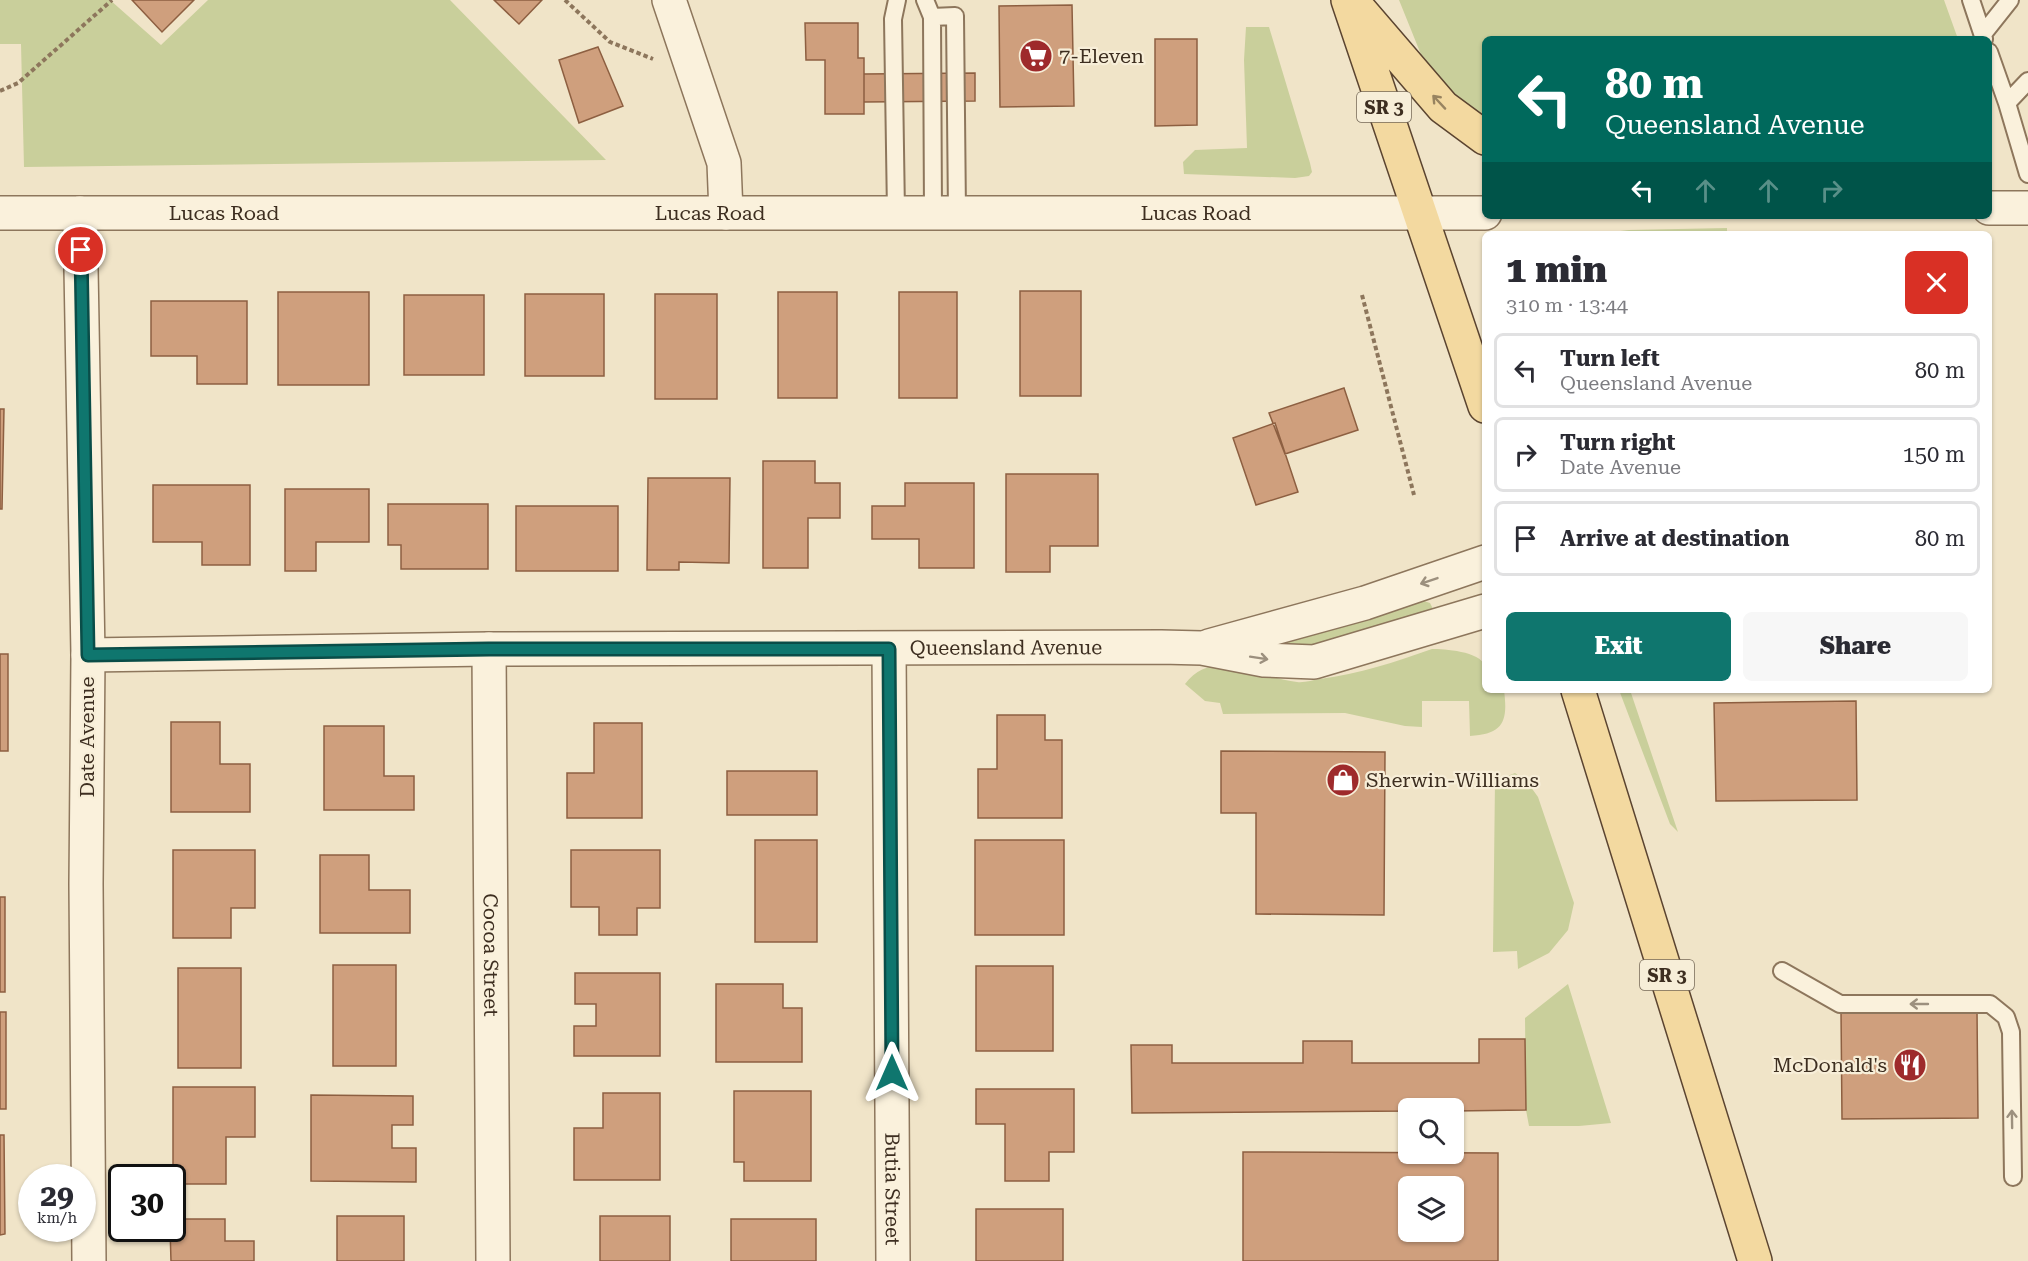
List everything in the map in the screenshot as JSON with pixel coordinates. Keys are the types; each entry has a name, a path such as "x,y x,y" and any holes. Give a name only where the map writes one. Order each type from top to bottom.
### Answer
{"main road":[{"path":"1350,0 1443,107 1482,136"},
{"name":"SR 3","path":"1350,0 1482,397"},
{"name":"SR 3","path":"1579,693 1755,1261"}],"street":[{"path":"669,0 724,163 726,213"},
{"path":"1992,208 2028,208"},
{"name":"Lucas Road","path":"0,213 1482,213"},
{"name":"Date Avenue","path":"80,213 88,655 86,884 89,1261"},
{"path":"1202,648 1365,603 1482,563"},
{"name":"Queensland Avenue","path":"88,655 489,649 1202,648 1264,660 1314,662 1482,612"},
{"name":"Cocoa Street","path":"489,649 493,1261"},
{"name":"Butia Street","path":"889,649 893,1261"}],"lane":[{"path":"896,213 893,19 897,0"},
{"path":"925,0 932,17 945,213"},
{"path":"1971,0 1984,36"},
{"path":"1985,36 2010,0"},
{"path":"932,17 955,16 945,213"},
{"path":"1992,60 2028,174"},
{"path":"2007,103 2028,81"},
{"path":"1782,971 1840,1004 1990,1004 2006,1017 2011,1032 2013,1178"}],"path":[{"path":"0,91 18,83 112,0"},
{"path":"565,0 610,42 695,76"},
{"path":"1362,295 1414,495"}],"green space":[{"path":"0,0 110,0 161,45 208,0 450,0 606,160 24,167 21,44 0,44"},
{"path":"1399,0 1944,0 1957,36 1482,36 1482,127 1443,93 1422,57"},
{"path":"1246,27 1269,27 1310,163 1312,172 1309,176 1295,178 1184,174 1183,162 1195,150 1247,148 1244,60"},
{"path":"1727,228 1727,231 1620,231"},
{"path":"1421,600 1430,603 1433,609 1427,615 1310,646 1264,643"},
{"path":"1432,649 1461,652 1476,657 1482,661 1482,693 1504,693 1505,710 1501,724 1490,732 1470,736 1469,701 1422,701 1422,727 1405,726 1345,713 1223,714 1220,703 1205,701 1185,684 1197,673 1210,667 1224,665 1283,680 1306,682 1391,663"},
{"path":"1620,693 1631,693 1678,832 1670,824"},
{"path":"1515,773 1528,783 1538,797 1574,903 1568,930 1549,953 1518,969 1517,951 1493,952 1495,781"},
{"path":"1568,984 1611,1123 1579,1126 1529,1126 1526,1110 1525,1018"}],"building":[{"path":"132,0 194,0 162,32"},
{"path":"494,0 542,0 519,24"},
{"name":"7-Eleven","path":"1072,5 1074,106 1000,107 999,6"},
{"path":"805,23 858,23 858,58 864,58 864,114 825,114 825,60 806,60"},
{"path":"1155,39 1197,39 1197,125 1155,126"},
{"path":"598,47 623,106 579,123 559,60"},
{"path":"975,73 975,101 864,102 864,74"},
{"path":"1020,291 1081,291 1081,396 1020,396"},
{"path":"278,292 369,292 369,385 278,385"},
{"path":"778,292 837,292 837,398 778,398"},
{"path":"899,292 957,292 957,398 899,398"},
{"path":"525,294 604,294 604,376 525,376"},
{"path":"655,294 717,294 717,399 655,399"},
{"path":"404,295 484,295 484,375 404,375"},
{"path":"151,301 247,301 247,384 197,384 197,356 151,356"},
{"path":"1344,388 1358,430 1285,454 1269,413"},
{"path":"0,409 4,409 2,509 0,509"},
{"path":"1275,423 1298,492 1256,505 1233,438"},
{"path":"763,461 815,461 815,483 840,483 840,518 808,518 808,568 763,568"},
{"path":"1006,474 1098,474 1098,546 1050,546 1050,572 1006,572"},
{"path":"648,478 730,478 729,563 679,562 679,570 647,570"},
{"path":"905,483 974,483 974,568 919,568 919,539 872,539 872,506 905,506"},
{"path":"153,485 250,485 250,565 202,565 202,542 153,542"},
{"path":"285,489 369,489 369,542 316,542 316,571 285,571"},
{"path":"388,504 488,504 488,569 401,569 401,545 388,545"},
{"path":"516,506 618,506 618,571 516,571"},
{"path":"0,654 8,654 8,751 0,751"},
{"path":"1856,701 1857,800 1716,801 1714,703"},
{"path":"997,715 1045,715 1045,740 1062,740 1062,818 978,818 978,769 997,769"},
{"path":"171,722 220,722 220,764 250,764 250,812 171,812"},
{"path":"594,723 642,723 642,818 567,818 567,773 594,773"},
{"path":"324,726 384,726 384,776 414,776 414,810 324,810"},
{"path":"1221,751 1385,752 1384,915 1256,914 1256,813 1221,813"},
{"path":"727,771 817,771 817,815 727,815"},
{"path":"755,840 817,840 817,942 755,942"},
{"path":"975,840 1064,840 1064,935 975,935"},
{"path":"173,850 255,850 255,908 231,908 231,938 173,938"},
{"path":"571,850 660,850 660,908 637,908 637,935 599,935 599,907 571,907"},
{"path":"320,855 369,855 369,890 410,890 410,933 320,933"},
{"path":"0,897 5,897 5,992 0,992"},
{"path":"333,965 396,965 396,1066 333,1066"},
{"path":"976,966 1053,966 1053,1051 976,1051"},
{"path":"178,968 241,968 241,1068 178,1068"},
{"path":"575,973 660,973 660,1056 574,1056 574,1026 596,1026 596,1004 575,1004"},
{"path":"716,984 783,984 783,1008 802,1008 802,1062 716,1062"},
{"name":"McDonald's","path":"1977,1010 1978,1118 1842,1119 1841,1011"},
{"path":"0,1012 6,1012 6,1109 0,1109"},
{"path":"1479,1039 1525,1039 1526,1110 1464,1111 1464,1098 1398,1098 1398,1111 1132,1113 1131,1045 1172,1045 1172,1063 1303,1063 1303,1041 1352,1041 1352,1063 1479,1063"},
{"path":"173,1087 255,1087 255,1137 226,1137 226,1184 186,1184 186,1164 173,1164"},
{"path":"976,1089 1074,1089 1074,1152 1049,1152 1049,1181 1005,1181 1005,1124 976,1124"},
{"path":"734,1091 811,1091 811,1181 744,1181 744,1162 734,1162"},
{"path":"603,1093 660,1093 660,1180 574,1180 574,1128 603,1128"},
{"path":"311,1095 413,1096 413,1125 392,1125 392,1148 416,1148 416,1182 311,1181"},
{"path":"0,1135 4,1135 5,1234 0,1235"},
{"path":"1243,1152 1398,1153 1398,1164 1464,1164 1464,1153 1498,1153 1498,1261 1243,1261"},
{"path":"976,1209 1063,1209 1063,1261 976,1261"},
{"path":"337,1216 404,1216 404,1261 337,1261"},
{"path":"600,1216 670,1216 670,1261 600,1261"},
{"path":"186,1219 225,1219 225,1241 254,1241 254,1261 171,1261 170,1242 186,1242"},
{"path":"731,1219 816,1219 816,1261 731,1261"}],"place":[{"name":"7-Eleven","path":"1036,56"},
{"name":"Sherwin-Williams","path":"1343,780"},
{"name":"McDonald's","path":"1910,1065"}],"route":[{"path":"81,250 88,655 489,649 889,649 892,1073"}]}
